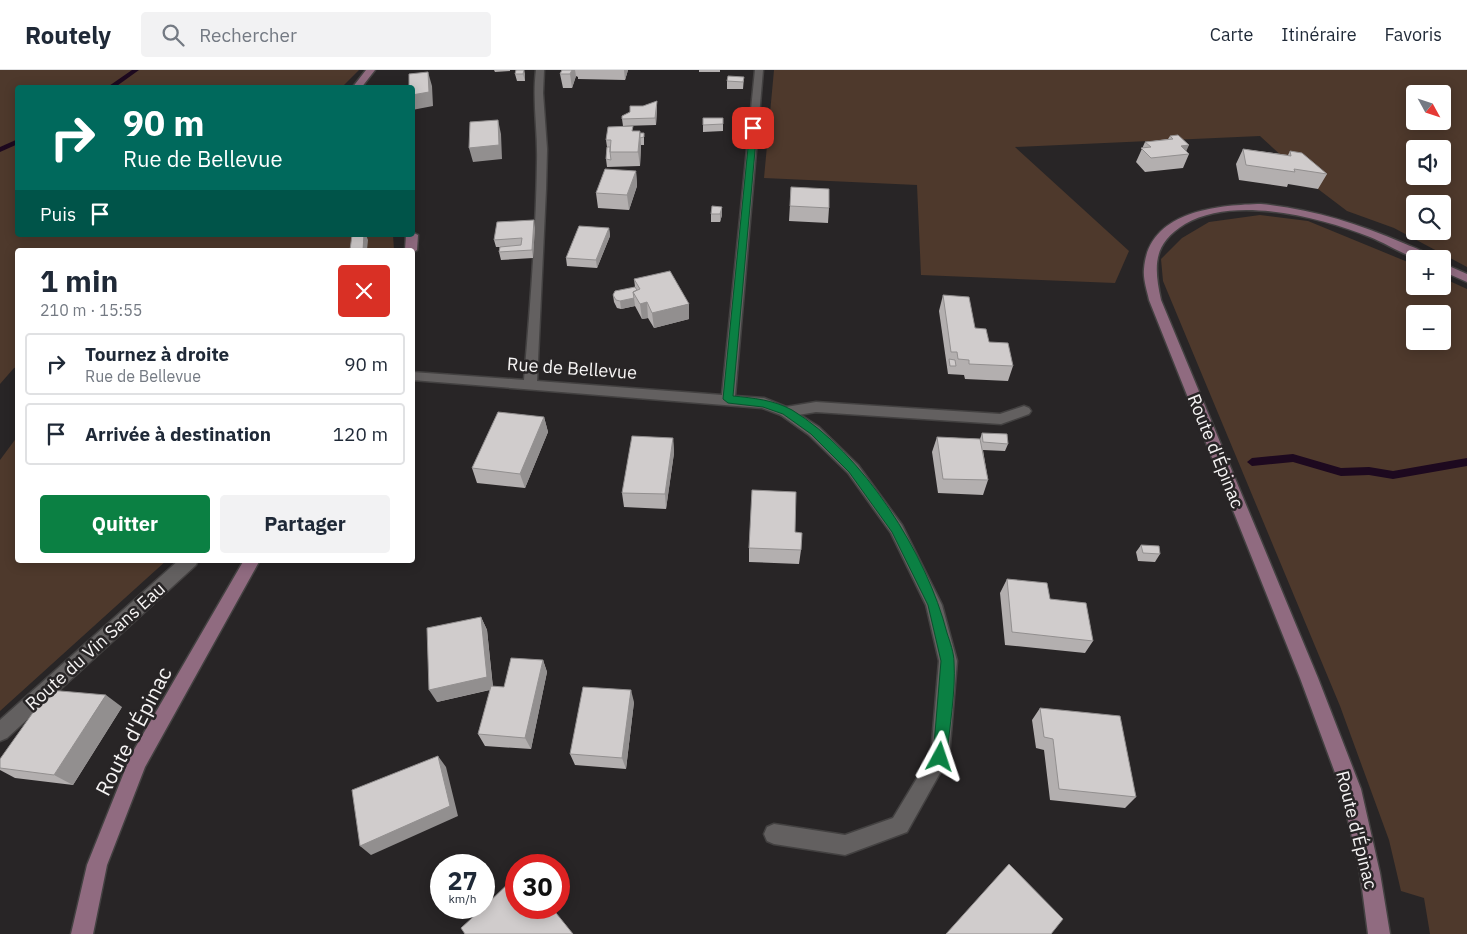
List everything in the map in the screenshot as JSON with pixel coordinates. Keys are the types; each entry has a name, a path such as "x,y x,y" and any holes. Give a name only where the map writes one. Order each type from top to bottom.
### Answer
{"main road":[{"path":"359,85 372,70"},
{"name":"Route d'Épinac","path":"1379,934 1370,872 1351,789 1309,678 1155,300 1149,268 1154,247 1170,229 1189,217 1214,209 1277,208 1307,213 1372,233 1409,250"},
{"path":"1451,270 1467,278"},
{"name":"Route d'Épinac","path":"82,934 97,865 138,762 250,563"}],"street":[{"path":"530,385 540,254 542,157 537,88 540,70"},
{"path":"728,399 759,70"},
{"name":"Rue de Bellevue","path":"415,376 764,403 786,412 814,431 853,469 896,529 934,605 948,661 940,757 900,824 845,845 774,834"},
{"path":"786,412 816,407 1001,419 1024,411"},
{"name":"Route du Vin Sans Eau","path":"0,732 187,563"}],"shaded area":[{"path":"0,70 359,70 344,85 15,85 15,237 393,237 394,248 15,248 15,368 0,384"},
{"path":"774,70 1467,70 1467,267 1451,258 1451,250 1435,250 1416,240 1451,240 1451,195 1406,195 1406,234 1394,228 1347,211 1318,189 1260,136 1015,147 1129,251 1115,283 921,275 917,185 764,178"},
{"path":"1260,215 1308,221 1406,261 1406,295 1451,295 1451,282 1467,289 1467,934 1430,934 1424,898 1401,891 1389,840 1340,706 1163,281 1161,259 1182,238 1209,222"},
{"path":"15,440 15,563 164,563 0,711 0,460"}],"building":[{"path":"516,70 524,70 523,74 515,74"},
{"path":"562,70 572,70 570,74 560,74"},
{"path":"428,72 429,92 415,94 415,85 409,85 409,74"},
{"path":"728,76 744,77 743,82 727,81"},
{"path":"657,101 655,118 622,119 622,116 630,112 630,106 643,106"},
{"path":"703,118 723,118 723,124 703,125"},
{"path":"498,120 499,145 469,148 470,122"},
{"path":"633,126 632,131 640,131 638,152 610,152 611,140 606,140 608,127"},
{"path":"640,133 644,133 644,137 640,138"},
{"path":"1178,135 1189,145 1181,146 1189,154 1151,158 1141,148 1151,147 1145,142 1173,139 1170,136"},
{"path":"607,147 610,147 611,160 606,159"},
{"path":"1243,149 1291,156 1290,151 1302,153 1327,174 1294,169 1295,172 1246,165"},
{"path":"605,169 636,171 627,195 596,193"},
{"path":"791,187 829,189 829,208 790,206"},
{"path":"712,206 722,207 720,214 711,214"},
{"path":"534,220 532,250 499,252 500,247 521,245 522,238 494,240 497,222"},
{"path":"579,226 609,228 596,260 566,258"},
{"path":"352,237 364,237 363,248 350,248"},
{"path":"670,271 689,304 652,313 647,302 640,304 633,292 640,289 634,279"},
{"path":"635,287 637,290 633,292 634,298 620,301 616,300 613,295 615,291"},
{"path":"943,295 969,297 975,328 986,329 989,342 1008,343 1013,366 969,364 969,360 958,359 957,352 951,352"},
{"path":"949,359 955,360 956,366 950,366"},
{"path":"498,412 544,417 520,474 472,468"},
{"path":"982,433 1007,434 1008,444 983,442"},
{"path":"632,436 673,438 665,494 622,493"},
{"path":"937,437 980,439 988,480 943,479"},
{"path":"752,490 796,492 795,532 802,533 801,550 749,548"},
{"path":"1141,545 1159,546 1160,554 1143,553"},
{"path":"1007,579 1047,583 1050,599 1086,603 1093,641 1012,632"},
{"path":"481,617 487,677 429,690 427,628"},
{"path":"511,658 543,660 525,738 478,734 491,686 504,687"},
{"path":"583,687 631,690 622,758 570,754"},
{"path":"49,690 106,695 54,775 0,768 0,759"},
{"path":"1040,708 1120,716 1136,797 1059,789 1053,739 1044,737"},
{"path":"438,756 450,806 360,846 352,790"},
{"path":"1009,864 1063,919 1051,934 946,934"},
{"path":"505,887 505,919 561,919 573,934 465,934 461,928 471,919 495,919 495,896"}],"waterway":[{"path":"114,85 136,70"},
{"path":"0,150 15,142"},
{"path":"1252,462 1293,458 1341,472 1369,471 1393,475 1467,462"}],"route":[{"path":"753,128 728,399 764,403 786,412 814,431 853,469 896,529 934,605 948,661 940,757"}]}
